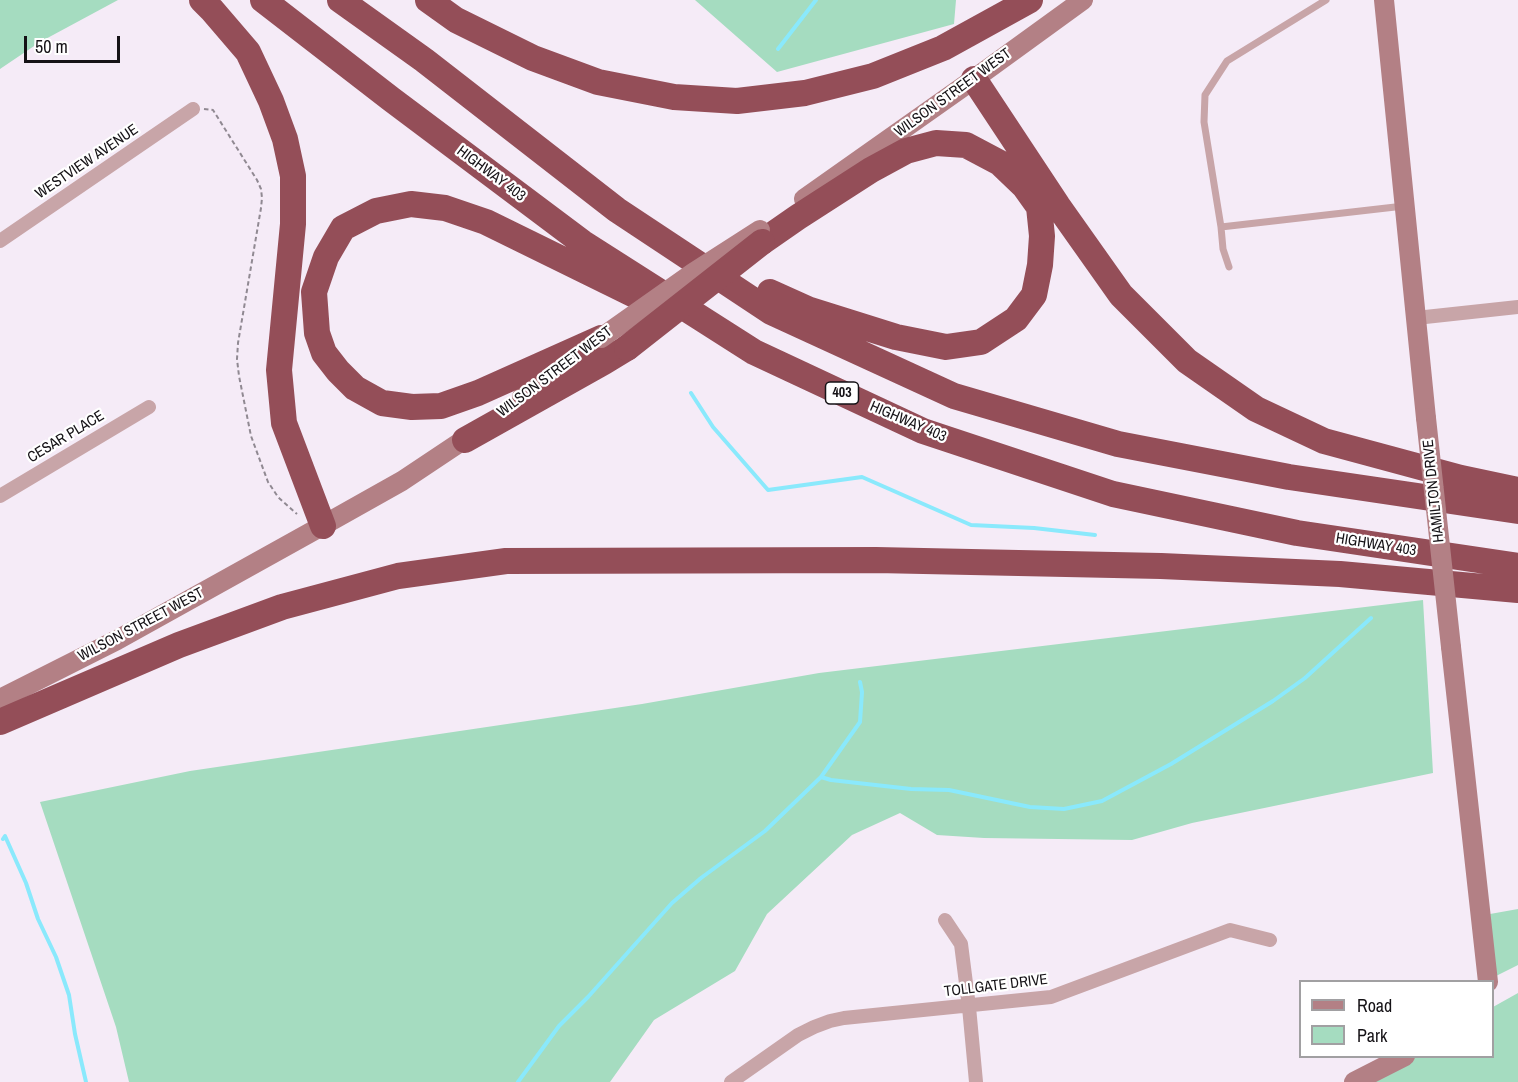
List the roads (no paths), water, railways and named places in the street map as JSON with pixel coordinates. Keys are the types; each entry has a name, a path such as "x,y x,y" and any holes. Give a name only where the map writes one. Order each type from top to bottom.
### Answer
{"highway":[{"path":"202,0 248,52 271,101 285,139 293,176 293,224 279,370 284,423 318,529"},
{"name":"HIGHWAY 403","path":"262,0 583,243 754,352 924,431 1113,494 1297,532 1518,566"},
{"path":"340,0 615,191 774,294 810,310 896,337 946,347 981,342 1016,319 1034,295 1040,265 1042,236 1039,207 1024,186 1000,163 966,145 936,143 906,151 871,170 798,217 761,236 627,348 465,440"},
{"path":"428,0 456,20 534,58 598,82 674,97 736,101 805,93 873,76 943,48 1030,0"},
{"path":"424,60 617,210 771,312 954,396 1118,444 1289,477 1518,511"},
{"path":"974,79 1058,206 1121,295 1187,361 1256,409 1324,441 1461,478 1518,490"},
{"path":"601,338 478,393 441,406 412,407 382,403 354,388 324,353 317,333 314,292 326,257 343,228 376,211 411,204 445,208 486,222 754,352"},
{"path":"0,722 179,645 282,607 398,576 506,561 876,561 1161,566 1341,574 1518,590"}],"main road":[{"name":"WILSON STREET WEST","path":"0,699 117,640 402,482 465,440 601,338 693,273 761,236 1083,0"},
{"name":"HAMILTON DRIVE","path":"1384,0 1426,418 1488,980"},
{"path":"1354,1082 1401,1058"}],"street":[{"name":"WESTVIEW AVENUE","path":"0,241 193,109"},
{"path":"1416,318 1518,307"},
{"name":"CESAR PLACE","path":"0,496 149,406"},
{"path":"945,920 961,944 976,1082"},
{"name":"TOLLGATE DRIVE","path":"730,1082 798,1035 830,1021 1051,998 1230,930 1270,940"}],"lane":[{"path":"1229,267 1223,249 1204,122 1205,95 1227,60 1326,0"},
{"path":"1221,227 1404,206"}],"waterway":[{"path":"778,49 816,0"},
{"path":"691,393 713,427 768,490 862,477 971,525 1034,528 1095,535"},
{"path":"821,777 911,789 949,790 1030,807 1064,809 1102,801 1171,764 1273,701 1305,678 1371,618"},
{"path":"518,1082 559,1026 672,903 701,878 765,831 821,777 860,722 862,692 860,682"},
{"path":"3,839 5,836 26,883 69,995 86,1082"}]}
